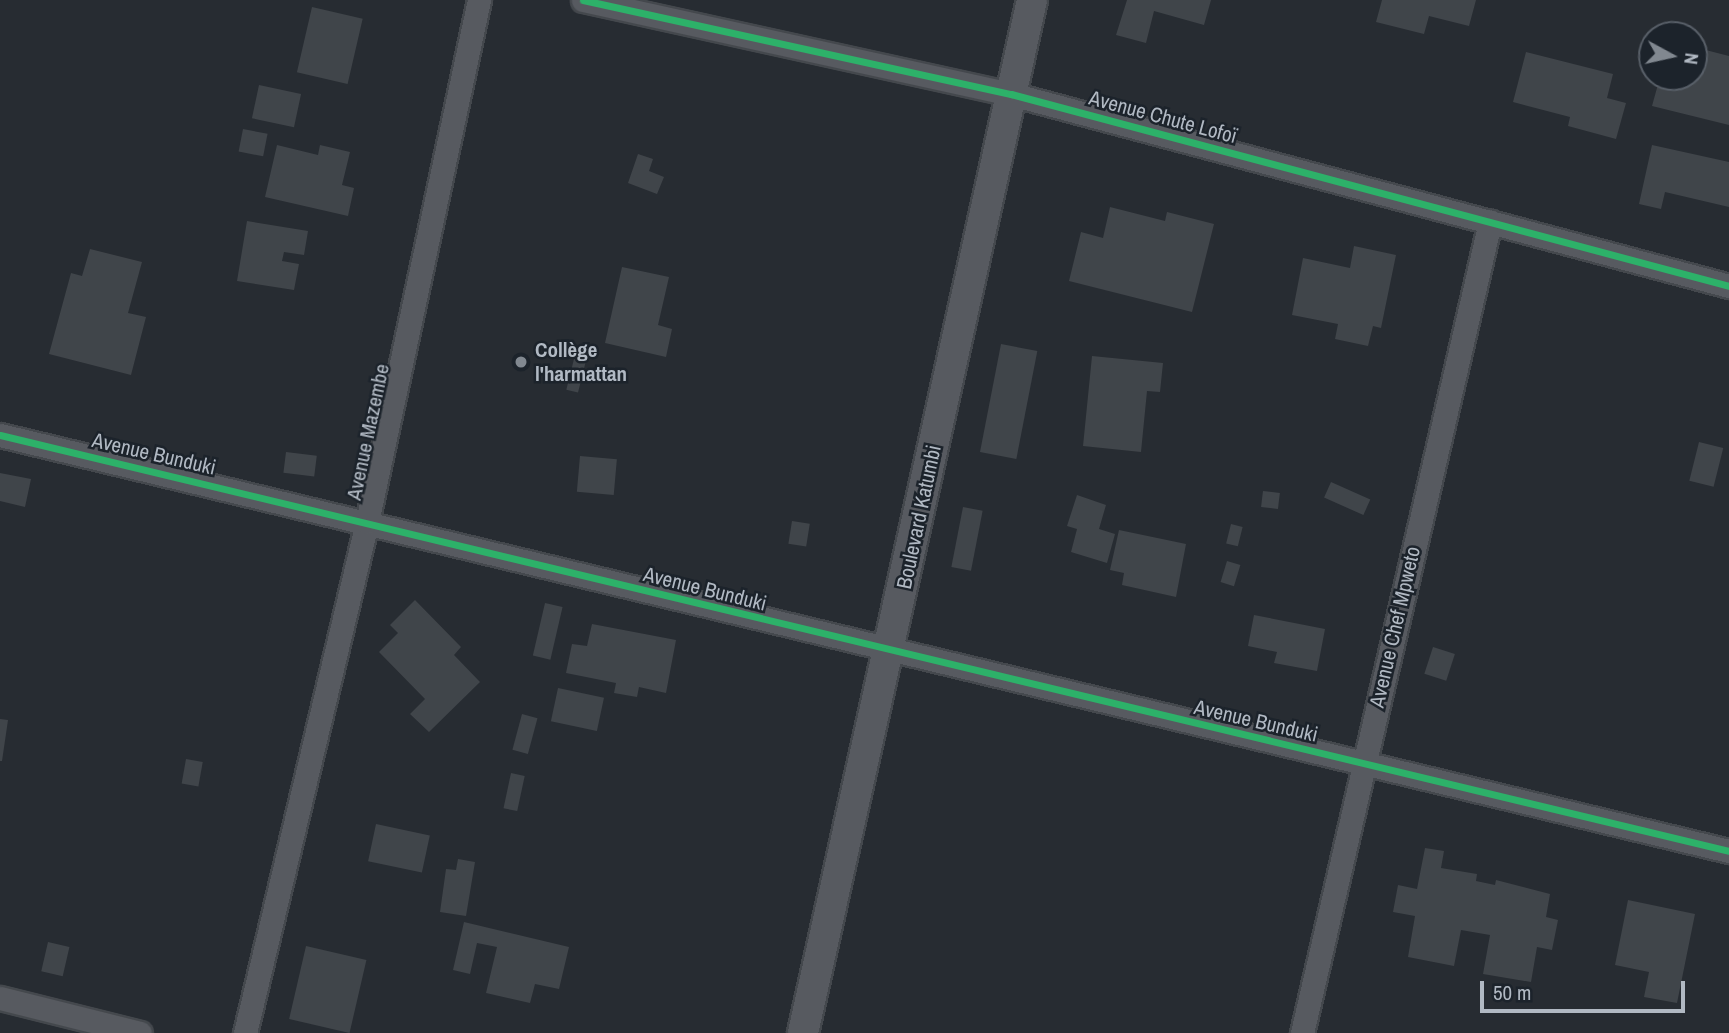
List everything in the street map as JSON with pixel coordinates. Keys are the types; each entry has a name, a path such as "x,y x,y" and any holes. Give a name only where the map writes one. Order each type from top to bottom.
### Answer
{"street":[{"name":"Avenue Mazembe","path":"245,1033 367,522 479,0"},
{"name":"Avenue Chute Lofoï","path":"583,0 1011,94 1729,286"},
{"name":"Boulevard Katumbi","path":"803,1033 1032,0"},
{"name":"Avenue Chef Mpweto","path":"1302,1033 1490,222"},
{"name":"Avenue Bunduki","path":"0,435 367,522 889,653 1729,851"},
{"path":"0,998 140,1033"}],"building":[{"path":"1127,0 1211,0 1204,25 1154,11 1146,43 1116,35"},
{"path":"1382,0 1476,0 1469,26 1429,16 1424,34 1376,22"},
{"path":"312,7 363,19 348,84 297,72"},
{"path":"1708,51 1729,56 1729,125 1652,106 1656,91 1708,91"},
{"path":"1526,52 1613,74 1607,98 1626,103 1616,139 1568,126 1570,117 1513,102"},
{"path":"259,85 301,94 294,127 252,118"},
{"path":"243,129 268,134 263,156 239,152"},
{"path":"277,145 318,155 320,145 350,152 342,185 354,188 348,216 265,197"},
{"path":"1652,145 1729,162 1729,207 1665,192 1661,209 1639,204"},
{"path":"638,154 653,159 649,171 664,177 657,194 628,183"},
{"path":"1110,207 1165,221 1167,212 1214,224 1192,312 1069,281 1081,232 1103,238"},
{"path":"247,221 308,231 304,255 284,252 282,261 299,264 294,290 237,281"},
{"path":"1354,246 1396,255 1381,328 1373,326 1368,346 1335,339 1338,324 1292,315 1303,258 1350,268"},
{"path":"90,249 142,262 128,313 146,317 131,375 49,354 71,273 82,276"},
{"path":"622,267 669,277 658,325 672,329 666,357 605,343"},
{"path":"1001,344 1037,351 1016,459 980,452"},
{"path":"577,347 589,350 578,393 566,390"},
{"path":"1092,356 1163,363 1160,392 1147,391 1141,452 1083,446"},
{"path":"1699,442 1723,448 1714,487 1689,481"},
{"path":"286,452 317,456 314,477 283,473"},
{"path":"580,456 617,459 614,495 577,492"},
{"path":"0,473 31,479 25,507 0,501"},
{"path":"1331,482 1370,499 1363,515 1324,498"},
{"path":"1263,491 1280,493 1278,509 1261,507"},
{"path":"1077,495 1106,505 1099,529 1115,534 1107,563 1071,552 1077,529 1067,526"},
{"path":"963,507 983,511 971,571 951,567"},
{"path":"792,521 810,524 806,547 788,544"},
{"path":"1231,524 1243,527 1238,546 1226,543"},
{"path":"1119,530 1186,544 1176,597 1122,585 1124,573 1110,570"},
{"path":"1227,561 1240,565 1234,586 1221,582"},
{"path":"415,600 461,647 454,655 480,682 429,732 410,714 425,699 379,652 398,633 390,625"},
{"path":"545,603 563,607 550,660 533,656"},
{"path":"1254,615 1325,629 1317,671 1274,663 1277,652 1248,646"},
{"path":"592,624 676,640 666,693 639,687 637,697 614,693 616,683 566,673 572,644 587,646"},
{"path":"1433,647 1455,654 1446,681 1424,674"},
{"path":"558,688 604,698 597,731 551,721"},
{"path":"522,714 537,718 528,754 512,750"},
{"path":"0,719 8,720 2,761 0,761"},
{"path":"186,759 203,762 198,787 182,784"},
{"path":"511,773 525,776 517,811 504,808"},
{"path":"376,824 430,835 422,873 368,861"},
{"path":"1425,848 1444,851 1441,868 1477,874 1476,881 1495,885 1496,880 1550,894 1546,917 1558,920 1552,950 1537,947 1531,982 1483,974 1490,935 1461,930 1454,966 1408,957 1415,916 1393,912 1398,885 1417,889"},
{"path":"458,859 475,862 466,916 440,912 446,869 456,870"},
{"path":"1628,900 1695,914 1677,1003 1644,997 1649,972 1615,965"},
{"path":"464,922 569,947 559,989 535,984 530,1003 486,993 497,947 477,943 470,974 453,970"},
{"path":"48,942 69,947 63,976 41,971"},
{"path":"306,946 366,960 350,1033 289,1019"}],"cycle path":[{"path":"583,0 1011,94 1729,286"},
{"path":"0,435 1729,851"}],"place":[{"name":"Collège l'harmattan","path":"521,362"}]}
